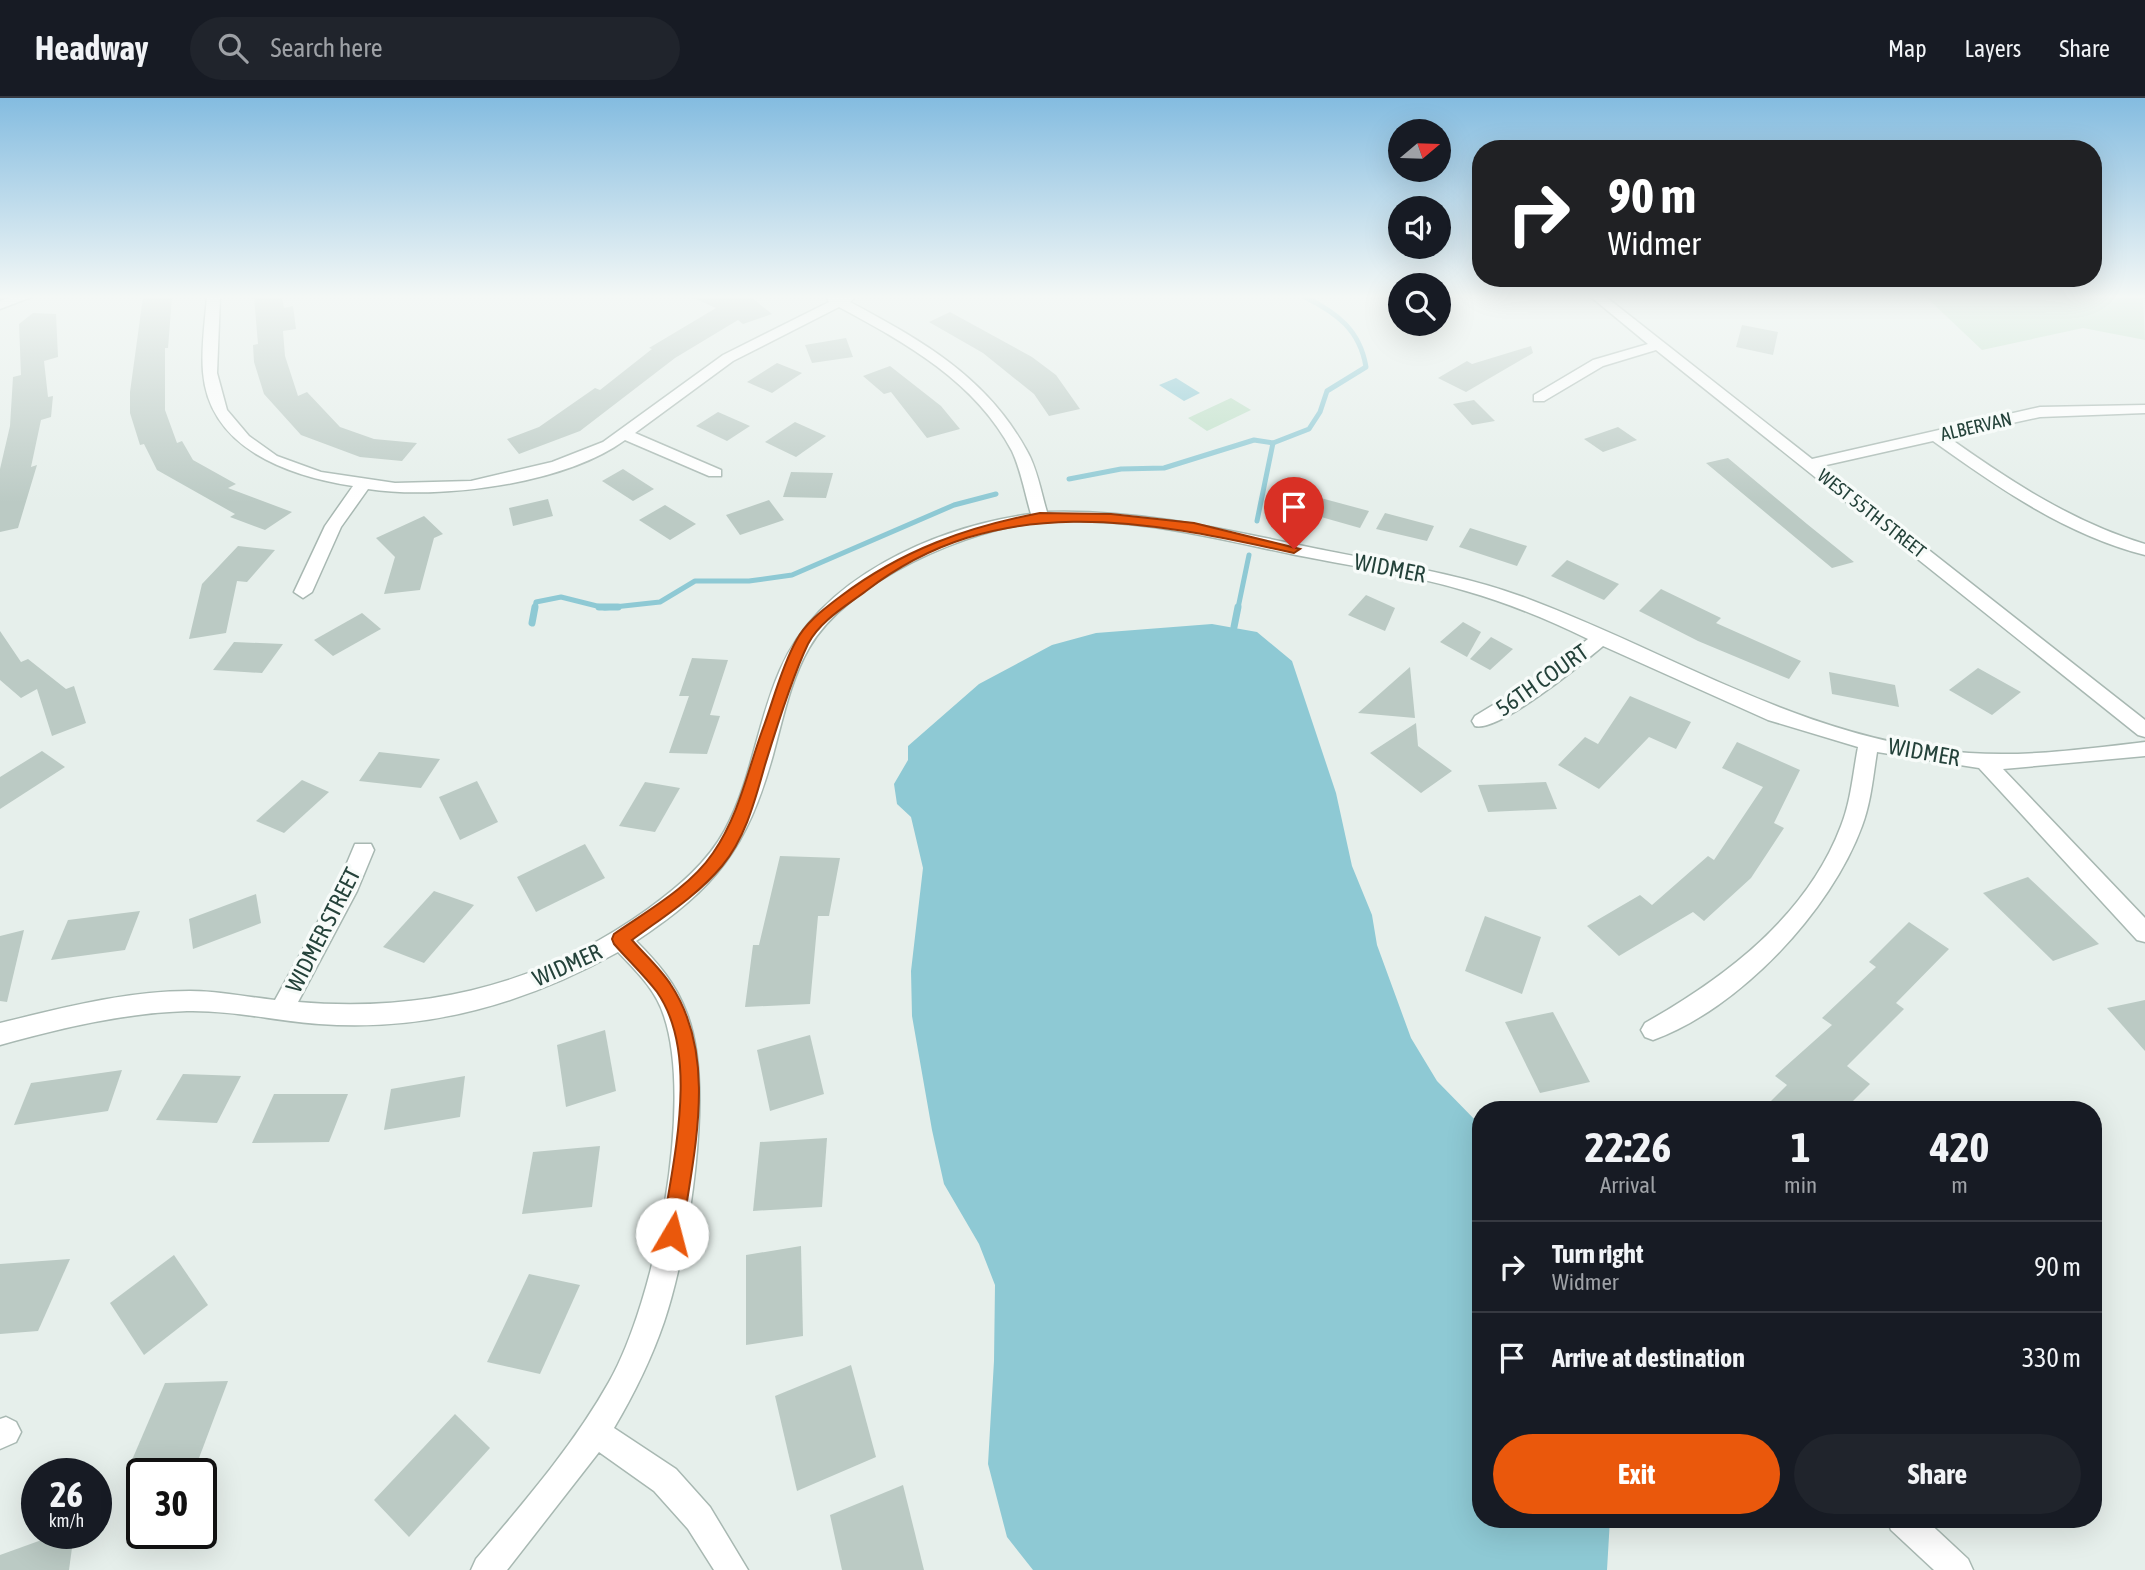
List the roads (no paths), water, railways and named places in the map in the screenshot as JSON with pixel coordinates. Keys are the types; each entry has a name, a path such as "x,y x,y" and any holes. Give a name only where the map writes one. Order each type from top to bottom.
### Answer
{"street":[{"path":"210,366 220,411 244,439 271,459 318,476 395,488 471,486 557,466 608,445 717,366"},
{"path":"945,366 979,393 1020,452 1040,517"},
{"path":"1539,398 1593,366"},
{"name":"WEST 55TH STREET","path":"1684,366 2145,730"},
{"name":"ALBERVAN","path":"1810,464 2040,412 2145,409"},
{"path":"624,433 715,473"},
{"path":"1935,435 2011,490 2050,513 2082,529 2145,550"},
{"path":"303,592 333,526 364,484"},
{"name":"WIDMER","path":"0,1034 120,1007 193,1001 358,1016 429,1013 508,990 585,961 683,893 717,860 745,812 758,762 802,642 821,618 874,578 934,546 985,528 1040,517 1111,518 1194,527 1427,575 1514,600 1775,715 1869,743 1942,757 2013,764 2145,749"},
{"name":"56TH COURT","path":"1482,721 1548,681 1601,638"},
{"path":"1653,1030 1711,997 1748,970 1793,926 1824,879 1853,823 1869,743"},
{"path":"1984,761 2145,933"},
{"name":"WIDMER STREET","path":"282,1010 346,891 363,850"},
{"path":"487,1570 560,1481 617,1395 650,1324 672,1234 691,1096 684,1035 665,989 620,939"},
{"path":"593,1432 665,1480 699,1518 732,1570"},
{"path":"1912,1528 1957,1570"}],"water":[{"path":"1176,378 1200,393 1184,401 1159,385"},
{"path":"1212,624 1257,632 1292,661 1336,793 1352,866 1372,915 1377,945 1411,1038 1437,1081 1472,1117 1472,1528 1609,1528 1607,1570 1033,1570 1007,1537 988,1464 995,1285 979,1244 944,1184 932,1130 912,1016 911,971 923,868 911,817 897,804 894,784 908,760 908,746 979,684 1052,645 1096,633"}],"waterway":[{"path":"1273,443 1309,429 1320,412 1327,391 1366,366"},
{"path":"1069,479 1121,469 1164,468 1254,440 1273,443"},
{"path":"1257,521 1273,443"},
{"path":"614,607 660,602 695,581 749,581 792,575 954,505 996,494"},
{"path":"1238,608 1249,555"},
{"path":"535,608 536,602 561,597 601,607"},
{"path":"532,623 535,607"},
{"path":"601,607 614,607"},
{"path":"601,607 614,607"},
{"path":"1234,627 1238,607"}]}
